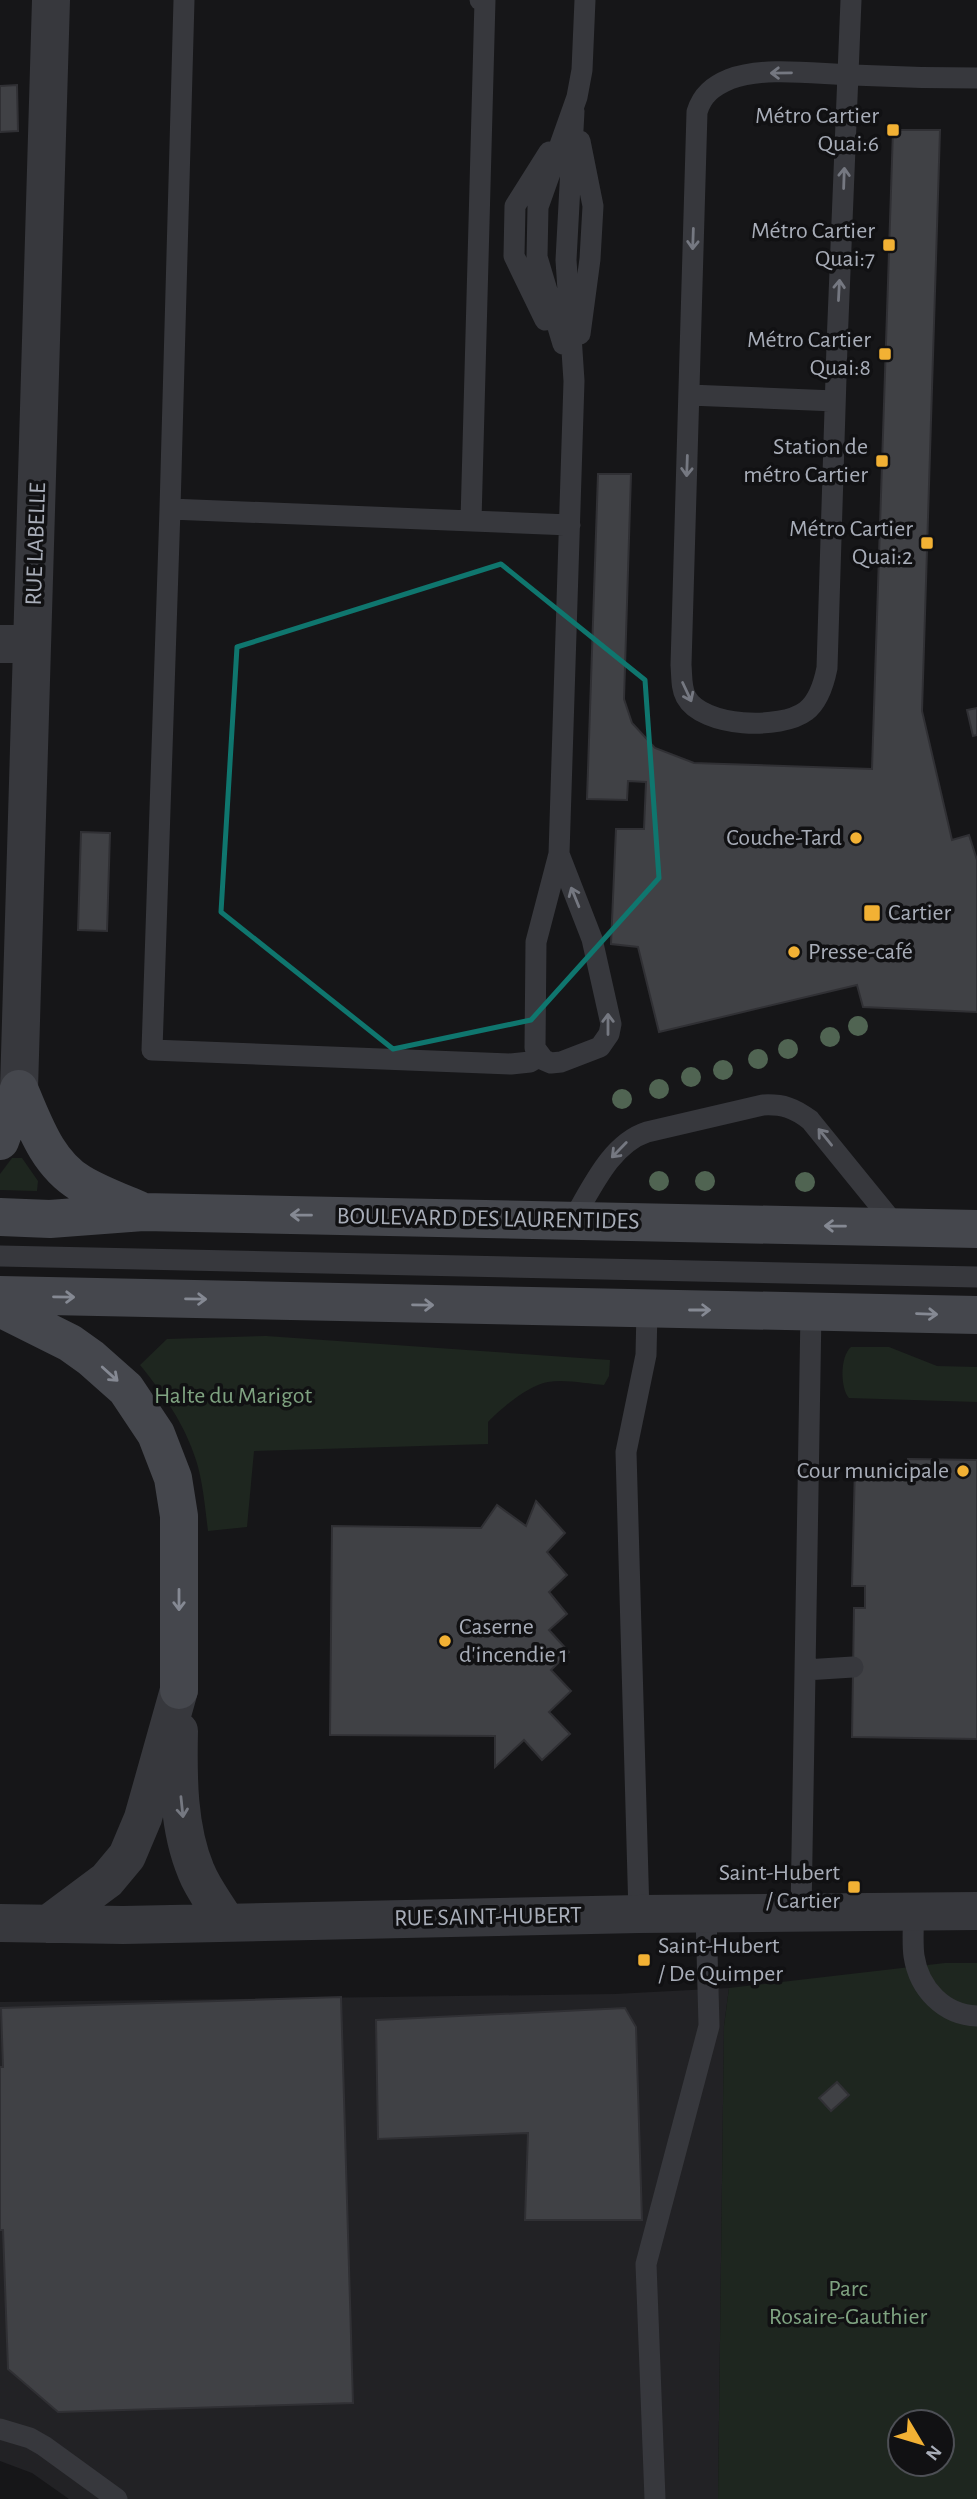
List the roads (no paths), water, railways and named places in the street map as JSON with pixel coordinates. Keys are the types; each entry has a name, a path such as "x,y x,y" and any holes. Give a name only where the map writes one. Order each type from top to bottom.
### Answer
{"main road":[{"path":"0,1142 19,1089"},
{"path":"19,1089 43,1143 60,1167 82,1185 143,1212"},
{"name":"BOULEVARD DES LAURENTIDES","path":"0,1217 50,1219 143,1212 977,1229"},
{"path":"0,1295 977,1315"},
{"path":"0,1308 70,1343 91,1357 126,1389 156,1434 173,1478 179,1516 179,1690"}],"street":[{"name":"RUE LABELLE","path":"19,1089 16,644 51,0"},
{"path":"179,1690 180,1784 187,1844 196,1873 226,1922"},
{"path":"48,1924 107,1880 127,1856 143,1818 179,1690"},
{"name":"RUE SAINT-HUBERT","path":"0,1923 122,1925 639,1914 977,1911"}],"lane":[{"path":"184,0 152,1050 510,1064 530,1062 540,1056"},
{"path":"471,522 485,0 480,0"},
{"path":"558,855 592,939 611,1024 605,1042 593,1051 551,1063 540,1056 535,1048 536,942 558,855 574,381 566,260 574,111 580,82 585,0"},
{"path":"851,0 849,75 835,401 827,656 824,682 807,710 796,716 782,720 735,722 719,719 695,707 687,698 682,681 697,112 701,99 707,92 729,79 752,74 849,75 977,78"},
{"path":"574,111 515,206 514,256 574,381"},
{"path":"689,396 835,401"},
{"path":"170,509 570,525"},
{"path":"572,1221 611,1158 630,1139 647,1132 763,1105 778,1104 795,1109 810,1120 897,1227"},
{"name":"BOULEVARD DES LAURENTIDES","path":"0,1256 977,1276"},
{"path":"639,1914 626,1452 646,1355 647,1310"},
{"path":"802,1913 811,1311"},
{"path":"805,1670 853,1667"},
{"path":"913,1912 914,1956 924,1983 946,2009 977,2016"},
{"path":"654,2499 646,2264 709,2026 706,1914"},
{"path":"0,2429 30,2438 44,2446 117,2499"}],"place":[{"name":"Métro Cartier Quai:6","path":"893,130"},
{"name":"Métro Cartier Quai:7","path":"889,245"},
{"name":"Métro Cartier Quai:8","path":"885,354"},
{"name":"Station de métro Cartier","path":"882,461"},
{"name":"Métro Cartier Quai:2","path":"927,543"},
{"name":"Couche-Tard","path":"856,838"},
{"name":"Cartier","path":"872,913"},
{"name":"Presse-café","path":"794,952"},
{"name":"Cour municipale","path":"963,1471"},
{"name":"Caserne d'incendie 1","path":"445,1641"},
{"name":"Saint-Hubert / Cartier","path":"854,1887"},
{"name":"Saint-Hubert / De Quimper","path":"644,1960"}],"park label":[{"name":"Halte du Marigot","path":"233,1396"},
{"name":"Parc Rosaire-Gauthier","path":"848,2303"}]}
